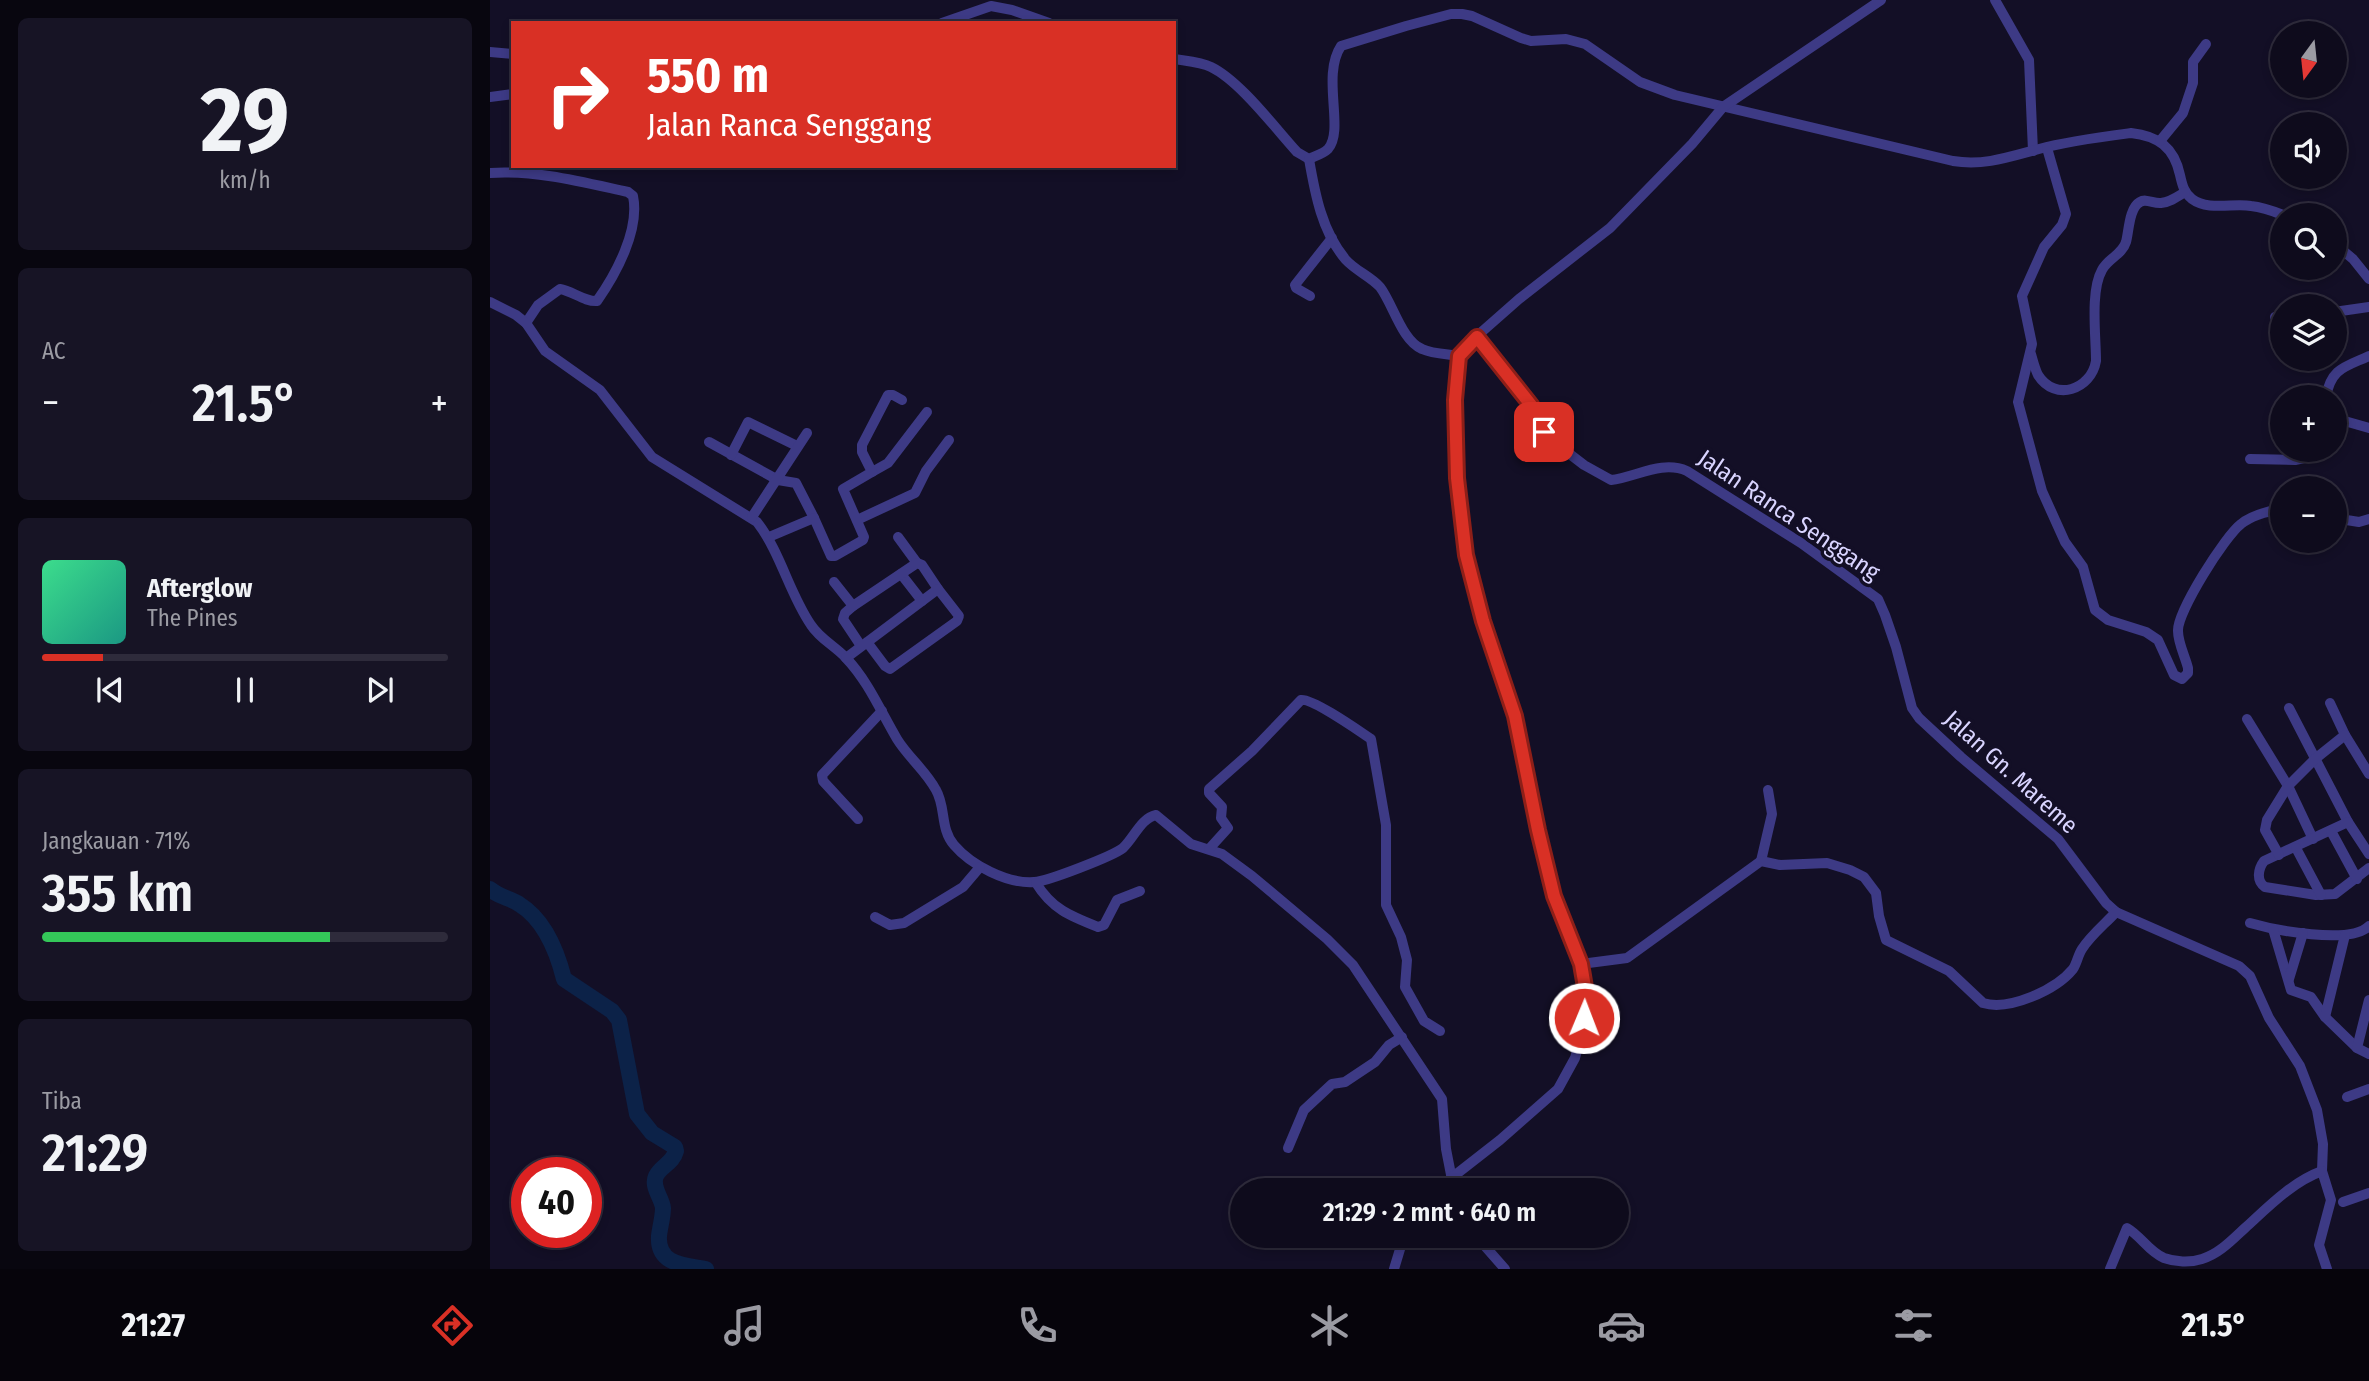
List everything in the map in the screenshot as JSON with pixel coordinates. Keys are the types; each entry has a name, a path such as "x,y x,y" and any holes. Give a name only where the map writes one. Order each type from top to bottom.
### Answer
{"street":[{"path":"1460,1178 1558,1088 1566,1077 1582,1032 1587,1003 1581,964 1554,896 1515,716 1483,621 1466,555 1457,478 1455,400 1459,356 1519,299 1610,228 1692,144 1723,107 1881,0"},
{"path":"1995,0 2029,60 2033,151"},
{"path":"948,21 991,6 1043,21"},
{"path":"1309,159 1328,149 1332,143 1334,130 1331,78 1341,46 1451,14 1472,16 1531,41 1575,40 1640,82 1675,95 1969,164 1996,162 2033,151 2131,133 2146,135 2161,141 2172,152 2185,192 2193,200 2213,205 2252,206 2270,211"},
{"path":"2161,141 2183,113 2193,83 2193,62 2207,44"},
{"path":"490,52 511,54"},
{"path":"1176,59 1209,66 1218,71 1238,87 1297,152 1309,159"},
{"path":"490,97 511,94"},
{"path":"2047,148 2066,214 2062,225 2044,247 2022,296 2032,344 2018,402 2042,491 2065,542 2083,567 2095,610 2099,615 2153,636 2158,640 2174,676 2186,677 2188,668 2177,629 2179,619 2209,565 2241,524 2270,513"},
{"path":"1309,159 1315,197 1332,238 1346,260 1381,288 1412,342 1428,351 1459,356"},
{"path":"490,173 549,175 628,192 633,196 631,228 624,256 597,301 590,302 571,291 559,289 538,305 526,323"},
{"path":"2030,351 2038,375 2045,382 2074,390 2089,381 2096,361 2096,295 2101,271 2125,246 2133,209 2138,203 2171,201 2185,192"},
{"path":"1310,296 1295,285 1332,238"},
{"path":"2347,254 2369,279"},
{"path":"490,302 516,315 526,323 545,351 600,390 652,457 752,517 769,537 797,603 813,628 846,658 882,711 898,741 936,790 949,838 965,856 980,867 997,874 1036,883 1113,854 1153,815 1159,816 1191,844 1222,854 1327,939 1353,965 1430,1079 1443,1104 1451,1178"},
{"path":"2347,310 2369,307"},
{"name":"Jalan Ranca Senggang","path":"1477,337 1525,396 1545,435 1584,466 1611,480 1665,467 1687,471 1801,543 1873,594 1885,615"},
{"path":"2328,385 2334,374 2369,356"},
{"path":"872,472 862,448 888,395 902,400"},
{"path":"709,442 778,480 796,483 829,554 835,556 864,539 843,489 888,463 927,412"},
{"path":"731,454 748,422 797,446"},
{"path":"2347,422 2369,428"},
{"path":"752,517 807,433"},
{"path":"857,520 915,493 926,471 949,440"},
{"path":"2250,459 2270,459"},
{"path":"769,537 814,518"},
{"path":"2347,520 2359,522 2369,519"},
{"path":"898,537 917,563 922,565 959,619 890,669 843,619 853,606 917,563"},
{"path":"901,574 922,601"},
{"path":"834,582 853,606"},
{"path":"846,658 937,589"},
{"name":"Jalan Gn. Mareme","path":"1885,615 1915,713 1961,757 2059,839 2106,904 2116,912 2245,970 2269,1018 2300,1066 2313,1095 2323,1144 2322,1171 2330,1200 2319,1245 2327,1269"},
{"path":"1209,849 1228,828 1220,818 1222,807 1209,793 1209,789 1252,751 1301,700 1306,699 1325,708 1371,739 1386,825 1386,905 1401,937 1407,960 1405,982 1409,995 1424,1021 1440,1031"},
{"path":"2330,703 2345,735 2369,774"},
{"path":"2289,708 2348,822 2369,855"},
{"path":"858,819 823,781 822,775 882,711"},
{"path":"2247,719 2288,786 2313,839"},
{"path":"2278,855 2264,827 2288,786 2315,759 2345,735"},
{"path":"1581,964 1627,958 1760,861 1772,814 1768,790"},
{"path":"2348,822 2264,861 2259,875 2262,886 2321,895 2335,894 2369,868"},
{"path":"2331,831 2357,879"},
{"path":"2296,848 2321,895"},
{"path":"1760,861 1780,865 1827,863 1864,877 1876,894 1886,940 1949,971 1983,1003 1989,1005 2006,1005 2044,991 2064,977 2075,966 2084,946 2116,912"},
{"path":"875,916 890,925 904,923 963,887 980,867"},
{"path":"1036,883 1050,902 1060,910 1098,927 1104,925 1117,900 1140,891"},
{"path":"2250,923 2303,933 2345,935 2367,930"},
{"path":"2273,929 2291,990 2308,994 2325,1017 2357,1048 2369,1054"},
{"path":"2288,979 2303,933"},
{"path":"2325,1017 2345,935"},
{"path":"2357,1048 2369,1000"},
{"path":"1287,1148 1304,1110 1332,1084 1345,1082 1375,1062 1389,1045 1402,1037"},
{"path":"2347,1097 2369,1089"},
{"path":"2110,1269 2125,1229 2129,1229 2155,1253 2168,1259 2202,1259 2224,1247 2294,1186 2308,1176 2322,1171"},
{"path":"2343,1202 2369,1193"},
{"path":"1394,1269 1400,1248"},
{"path":"1487,1248 1505,1269"}],"waterway":[{"path":"490,889 519,904 536,919 554,947 564,979 612,1011 619,1020 637,1114 652,1133 675,1147 676,1151 655,1180 663,1208 660,1246 667,1258 674,1262 706,1269"}],"route":[{"path":"1544,432 1531,405 1477,337 1459,356 1455,400 1457,478 1466,555 1483,621 1515,716 1554,896 1581,964 1587,1003 1584,1018"}]}
